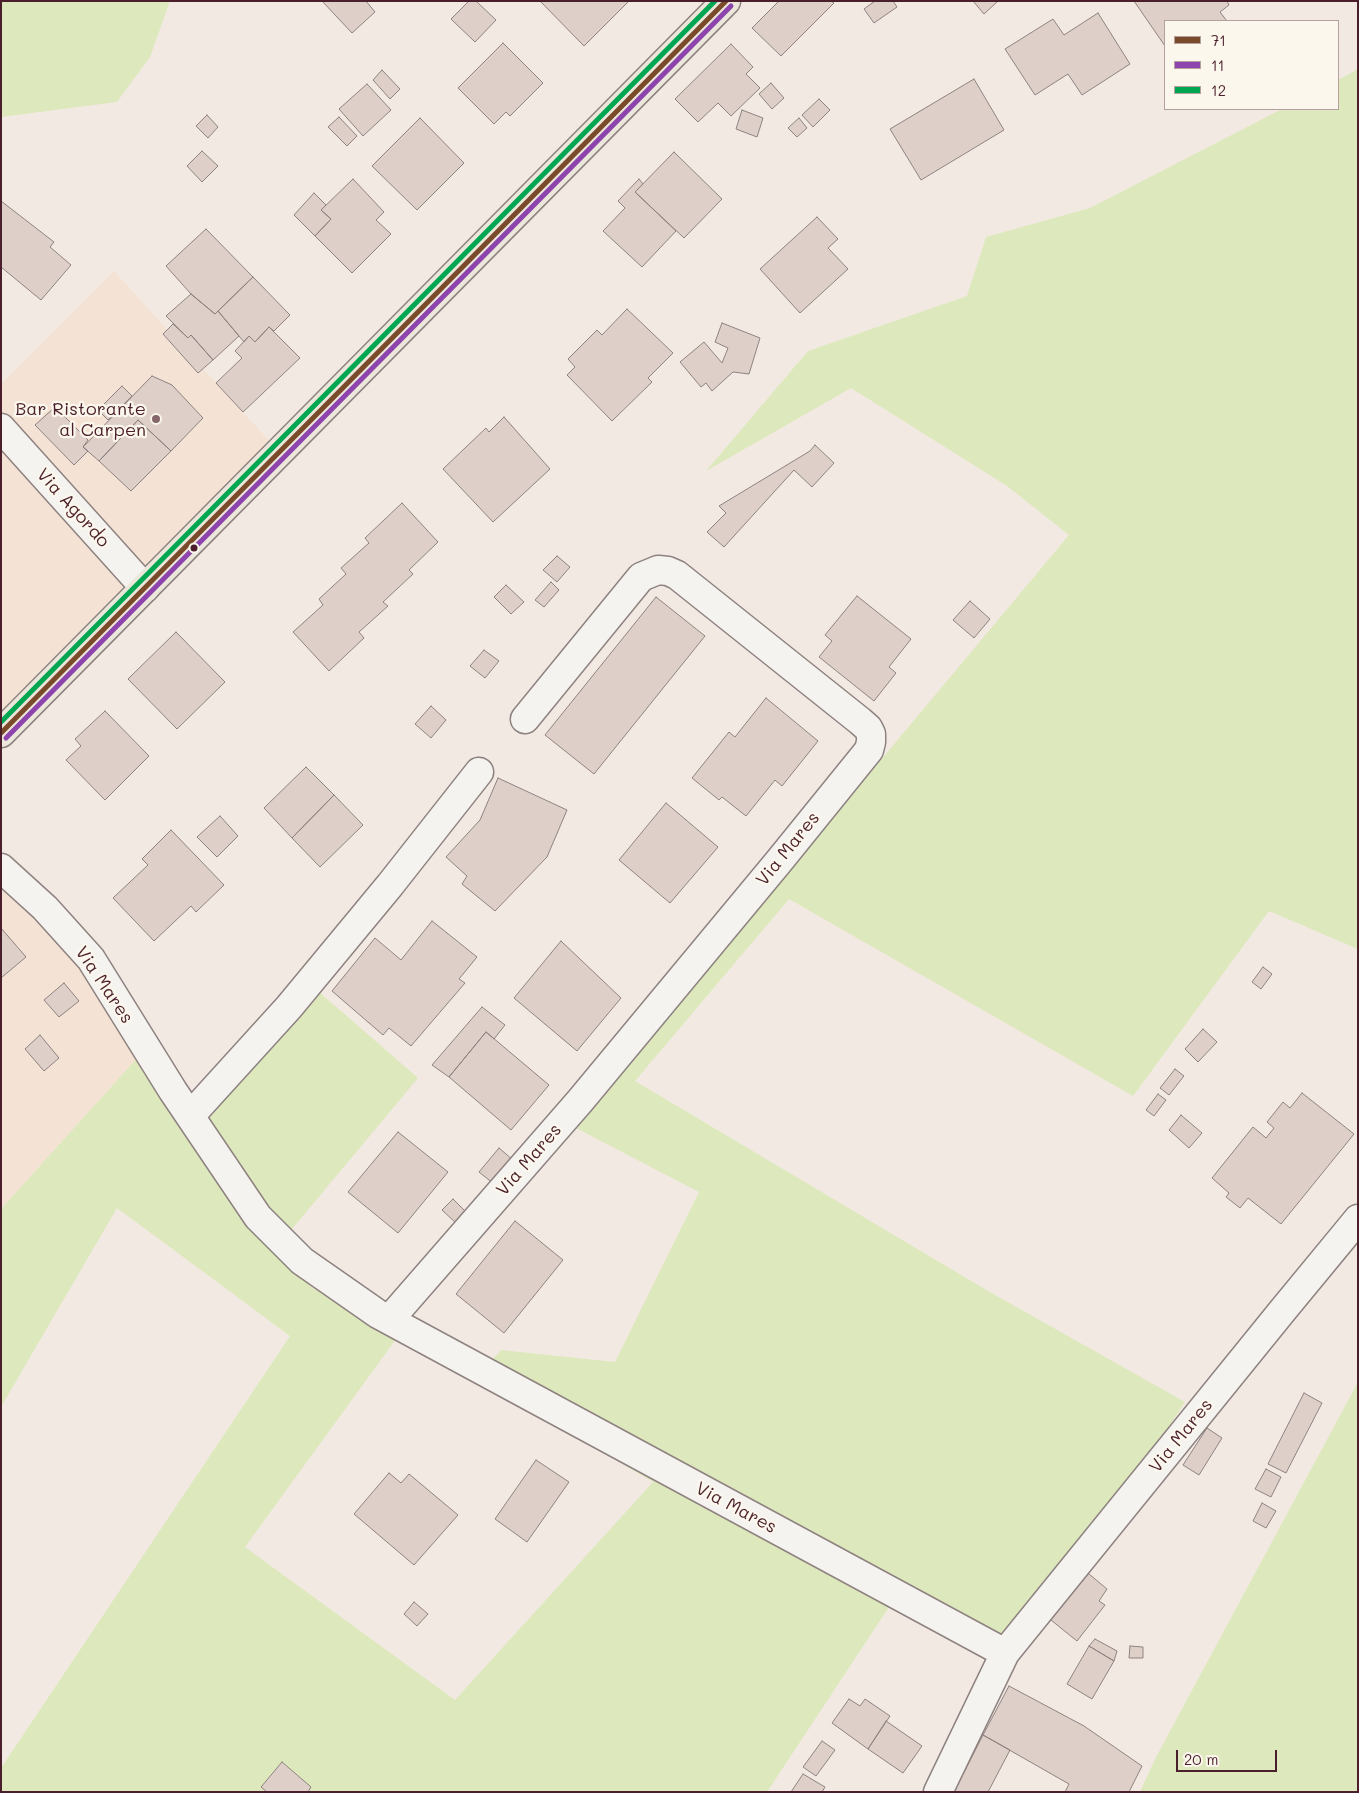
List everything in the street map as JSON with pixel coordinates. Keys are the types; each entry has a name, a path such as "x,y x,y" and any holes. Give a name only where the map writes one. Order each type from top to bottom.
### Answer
{"main road":[{"path":"1,733 726,1"}],"street":[{"name":"Via Agordo","path":"1,428 145,588"},
{"name":"Via Mares","path":"389,1320 580,1102 869,750 871,742 871,734 868,728 860,721 677,575 668,571 658,570 641,577 525,719"},
{"path":"190,1116 289,1007 390,885 479,772"},
{"name":"Via Mares","path":"1,868 45,908 91,959 190,1116 258,1217 302,1261 389,1320 1005,1653"},
{"name":"Via Mares","path":"938,1792 1005,1653 1358,1219"}],"shaded area":[{"path":"114,271 273,445 1,720 1,384"},
{"path":"1,888 84,965 139,1056 1,1209"}],"green space":[{"path":"1,1 170,1 150,57 117,102 1,117"},
{"path":"1358,69 1358,949 1269,911 1133,1096 789,899 635,1081 988,1291 1185,1402 1015,1663 893,1601 767,1792 1,1792 1,1768 290,1336 117,1208 1,1407 1,1209 139,1056 177,1121 303,978 418,1078 272,1253 313,1288 399,1335 245,1547 455,1700 653,1482 477,1377 501,1350 615,1362 699,1192 574,1127 1069,535 1007,486 851,388 706,471 808,351 967,296 986,237 1090,208 1280,110 1339,110 1339,79"},
{"path":"1358,1382 1358,1792 1140,1792 1155,1759"}],"building":[{"path":"322,1 366,1 375,12 352,33"},
{"path":"469,1 476,1 496,20 475,42 451,19"},
{"path":"540,1 629,1 584,46"},
{"path":"779,1 831,1 834,3 781,56 752,28"},
{"path":"875,1 893,1 897,7 874,23 864,9"},
{"path":"973,1 998,1 984,14"},
{"path":"1134,1 1227,1 1229,5 1220,12 1226,20 1164,20 1164,45"},
{"path":"1098,13 1130,64 1082,95 1068,74 1035,95 1005,49 1053,19 1064,35"},
{"path":"503,43 543,83 510,116 506,112 494,124 458,88"},
{"path":"731,44 753,67 746,74 760,88 731,116 718,103 698,122 675,99"},
{"path":"382,70 400,89 390,99 373,80"},
{"path":"974,79 1004,130 921,180 890,129"},
{"path":"771,83 784,98 772,109 759,94"},
{"path":"367,84 391,110 363,136 339,109"},
{"path":"819,99 830,110 813,127 802,115"},
{"path":"742,110 763,118 757,137 736,129"},
{"path":"207,115 218,127 208,138 196,126"},
{"path":"339,117 357,136 347,146 328,127"},
{"path":"420,118 464,163 417,210 372,166"},
{"path":"799,118 807,128 797,137 788,128"},
{"path":"202,151 218,166 202,182 187,166"},
{"path":"674,152 722,199 684,238 635,192"},
{"path":"353,179 384,212 376,220 391,234 352,273 315,236 331,219 321,210"},
{"path":"639,179 643,184 635,192 676,231 642,267 603,231 625,208 618,201"},
{"path":"314,193 326,205 321,210 331,219 315,236 294,215"},
{"path":"1,201 54,242 50,247 71,265 41,300 1,267"},
{"path":"817,217 838,239 828,248 848,269 800,313 760,269"},
{"path":"206,229 253,277 215,314 191,294 166,266"},
{"path":"253,277 290,315 274,331 269,327 255,342 249,336 244,342 218,311"},
{"path":"191,294 215,314 218,311 239,336 213,360 191,335 188,338 166,316"},
{"path":"627,309 673,353 648,378 652,382 612,421 567,375 575,367 568,359 597,330 602,335"},
{"path":"722,323 760,338 749,374 733,372 712,391 706,383 701,387 680,362 704,342 722,363 728,348 715,342"},
{"path":"173,324 188,338 191,335 213,360 198,373 163,334"},
{"path":"269,327 300,358 243,412 216,383 242,358 235,351 249,336 255,342"},
{"name":"Bar Ristorante al Carpen","path":"152,376 172,385 203,418 171,451 138,420 99,461 83,447"},
{"path":"122,386 132,396 108,420 98,410"},
{"path":"55,407 88,440 83,447 88,451 74,465 35,425"},
{"path":"504,417 550,469 493,522 443,469 486,428 489,432"},
{"path":"138,420 171,451 131,491 99,461"},
{"path":"815,445 834,463 812,487 794,470 724,547 707,532 726,513 719,506 810,451"},
{"path":"402,503 438,542 409,570 413,574 383,602 388,606 359,632 364,638 329,671 293,632 323,605 319,599 346,574 341,568 369,543 365,538"},
{"path":"557,556 570,567 557,582 543,570"},
{"path":"551,582 559,590 544,607 535,600"},
{"path":"506,585 524,602 511,614 494,597"},
{"path":"857,596 911,639 889,667 896,673 874,701 819,657 832,641 825,635"},
{"path":"656,597 705,636 594,774 545,735"},
{"path":"970,601 990,619 974,638 953,620"},
{"path":"176,632 225,682 177,729 128,679"},
{"path":"484,650 499,661 485,678 470,666"},
{"path":"766,698 818,741 782,786 775,780 746,816 722,797 719,800 692,778 729,732 735,737"},
{"path":"431,706 446,720 431,738 415,724"},
{"path":"105,711 149,756 105,800 66,760 81,746 75,739"},
{"path":"306,767 334,795 292,838 264,808"},
{"path":"498,778 567,810 547,857 495,911 462,884 467,876 446,857 480,820"},
{"path":"334,795 363,825 320,867 292,838"},
{"path":"666,803 718,847 670,903 619,860"},
{"path":"220,816 238,836 217,857 197,837"},
{"path":"171,830 224,885 196,912 191,906 154,941 113,898 148,865 142,859"},
{"path":"432,921 477,957 459,979 465,983 411,1046 389,1028 383,1035 332,991 375,938 401,960"},
{"path":"1,928 26,957 1,978"},
{"path":"561,941 621,998 577,1051 514,998"},
{"path":"1263,967 1272,974 1261,989 1252,982"},
{"path":"64,983 79,1001 59,1017 44,1000"},
{"path":"482,1007 505,1025 494,1039 486,1032 449,1077 432,1065"},
{"path":"1203,1029 1217,1042 1198,1062 1185,1049"},
{"path":"486,1032 549,1085 511,1130 449,1077"},
{"path":"40,1035 59,1058 44,1071 25,1049"},
{"path":"1175,1069 1184,1076 1169,1095 1160,1088"},
{"path":"1302,1093 1354,1134 1281,1224 1248,1198 1240,1208 1226,1197 1229,1193 1212,1178 1253,1127 1266,1138 1274,1128 1267,1122 1283,1102 1290,1108"},
{"path":"1158,1094 1166,1100 1154,1116 1146,1110"},
{"path":"1181,1115 1202,1133 1189,1148 1169,1130"},
{"path":"398,1132 448,1172 398,1233 348,1192"},
{"path":"499,1148 513,1160 494,1184 479,1172"},
{"path":"453,1199 466,1212 456,1223 442,1210"},
{"path":"515,1221 563,1260 504,1333 456,1294"},
{"path":"1304,1393 1322,1403 1286,1473 1268,1464"},
{"path":"1207,1428 1222,1438 1199,1475 1183,1465"},
{"path":"536,1460 569,1482 527,1542 495,1519"},
{"path":"1266,1469 1281,1477 1271,1497 1255,1489"},
{"path":"389,1473 401,1483 409,1474 458,1515 414,1565 354,1514"},
{"path":"1262,1503 1276,1511 1266,1528 1253,1521"},
{"path":"1083,1569 1107,1589 1099,1601 1105,1605 1077,1641 1046,1616"},
{"path":"414,1602 428,1614 417,1626 404,1614"},
{"path":"1095,1639 1117,1651 1114,1661 1089,1646"},
{"path":"1089,1646 1114,1661 1092,1699 1067,1684"},
{"path":"1130,1646 1143,1647 1143,1658 1129,1658"},
{"path":"1009,1686 1084,1726 1142,1766 1129,1792 1065,1792 1069,1784 983,1735"},
{"path":"849,1699 860,1706 865,1699 890,1716 868,1749 832,1723"},
{"path":"886,1721 922,1746 903,1773 868,1749"},
{"path":"983,1735 1010,1750 988,1792 954,1792"},
{"path":"822,1741 835,1750 816,1776 803,1767"},
{"path":"282,1762 311,1787 308,1792 267,1792 261,1787"},
{"path":"803,1774 825,1787 822,1792 791,1792"}],"transit line":[{"name":"12","path":"1,722 715,1"},
{"name":"71","path":"1,733 726,1"},
{"name":"11","path":"6,738 731,6"}],"place":[{"name":"Bar Ristorante al Carpen","path":"156,419"}]}
